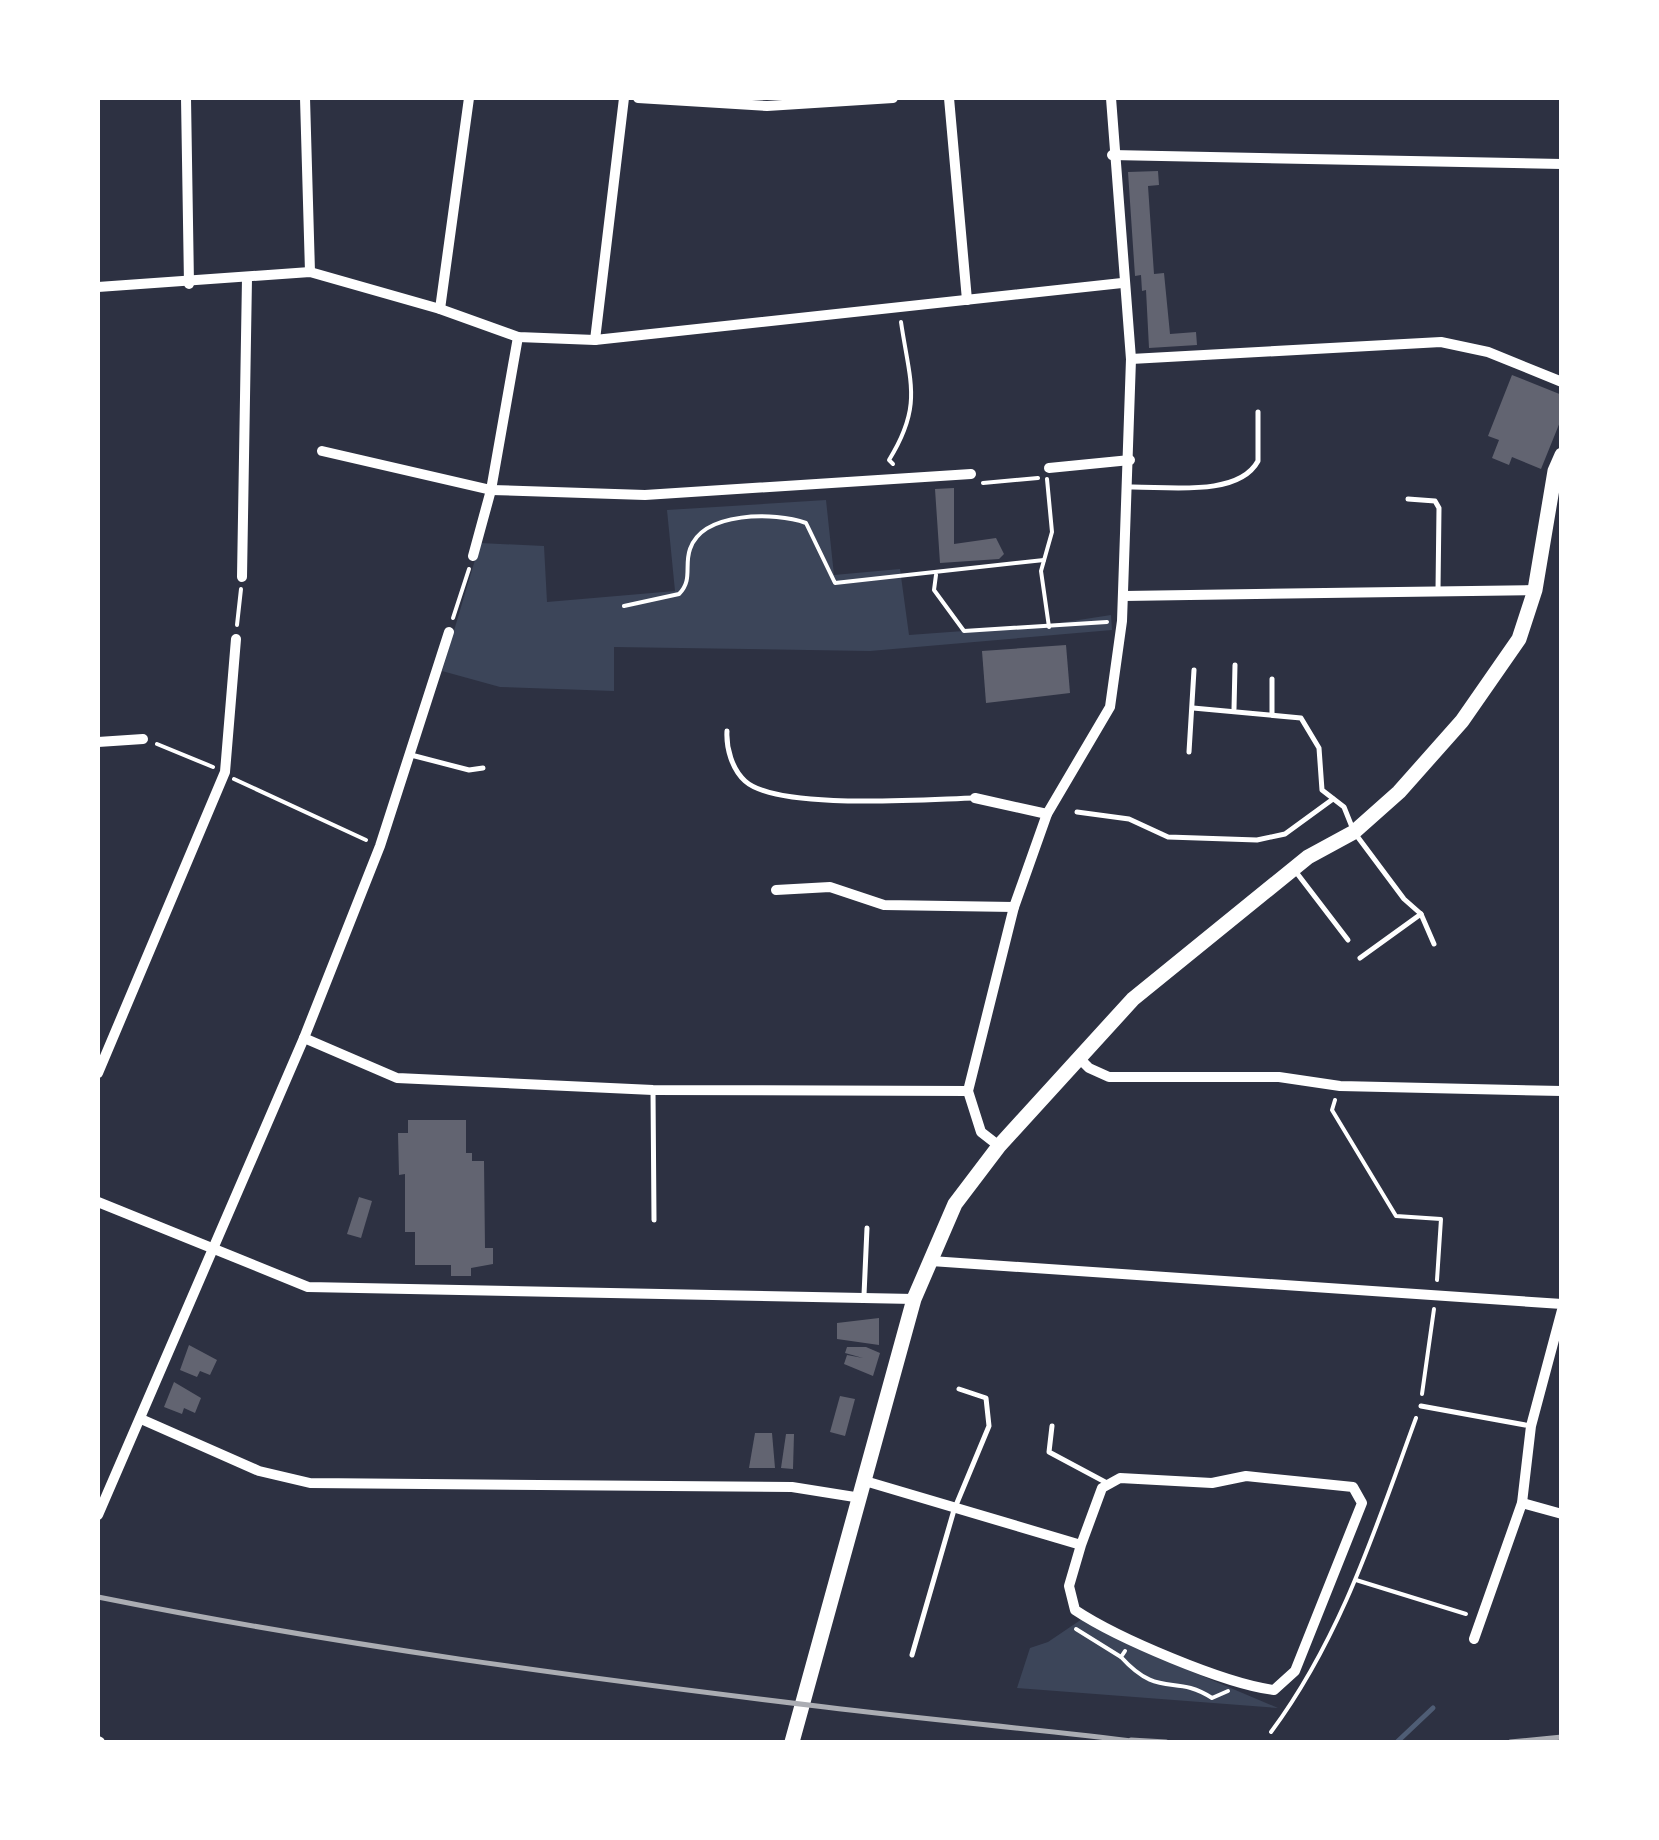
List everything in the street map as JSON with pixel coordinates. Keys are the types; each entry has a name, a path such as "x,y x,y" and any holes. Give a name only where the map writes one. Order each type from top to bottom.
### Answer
{"main road":[{"path":"792,1742 914,1299 955,1204 999,1146 1133,999 1294,870 1354,832 1400,792 1462,721 1519,639 1535,590 1554,470 1562,455"}],"street":[{"path":"186,98 189,284"},
{"path":"304,98 310,272"},
{"path":"440,308 469,98"},
{"path":"596,340 624,98"},
{"path":"638,98 767,102 893,98"},
{"path":"949,98 968,300"},
{"path":"999,1146 981,1132 968,1091 1014,908 1047,814 1110,707 1122,621 1130,460 1130,359 1112,156 1111,98"},
{"path":"1112,156 1562,164"},
{"path":"98,287 189,284 310,272 440,308 518,338 596,340 1122,283"},
{"path":"242,577 247,278"},
{"path":"473,556 491,490 518,338"},
{"path":"1130,359 1441,342 1488,352 1562,382"},
{"path":"322,451 491,490 646,496 971,474"},
{"path":"1048,473 1130,460"},
{"path":"1124,596 1535,590"},
{"path":"98,1515 304,1038 380,846 449,632"},
{"path":"98,1073 224,772 236,639"},
{"path":"98,742 143,739"},
{"path":"975,798 1047,814"},
{"path":"776,890 830,887 884,906 1014,908"},
{"path":"304,1038 397,1078 653,1090 968,1091"},
{"path":"1079,1058 1088,1068 1109,1076 1279,1077 1340,1086 1562,1091"},
{"path":"98,1202 308,1287 914,1299"},
{"path":"931,1262 1562,1307 1531,1426 1522,1504 1474,1639"},
{"path":"141,1419 260,1471 310,1483 792,1487 861,1498"},
{"path":"1246,1476 1338,1483 1359,1494 1362,1503 1356,1528 1295,1671 1274,1690 1232,1679 1133,1638 1082,1614 1069,1599 1081,1545 1107,1483 1120,1478 1212,1484 1246,1476"},
{"path":"865,1481 1081,1545"},
{"path":"1522,1504 1562,1514"}],"lane":[{"path":"1129,487 1203,486 1245,475 1258,461 1258,412"},
{"path":"1408,499 1435,501 1439,508 1438,590"},
{"path":"1234,710 1235,664"},
{"path":"1189,752 1194,670"},
{"path":"1272,678 1272,713"},
{"path":"1194,708 1301,718 1319,748 1322,790 1344,807 1354,832 1404,899 1421,914 1434,944"},
{"path":"727,732 730,758 745,781 760,788 823,800 975,798"},
{"path":"410,755 469,770 483,768"},
{"path":"1076,812 1129,820 1168,837 1256,840 1285,834 1333,799"},
{"path":"1294,870 1348,940"},
{"path":"1360,958 1421,914"},
{"path":"653,1090 654,1220"},
{"path":"864,1298 867,1228"},
{"path":"912,1655 954,1510 991,1413 986,1398 959,1388"},
{"path":"1421,1406 1531,1426"},
{"path":"1052,1426 1049,1452 1107,1483"}],"path":[{"path":"899,308 913,401 909,427 889,460 906,478"},
{"path":"971,474 974,484 1048,473 1052,532 1041,571 1049,626"},
{"path":"624,606 680,594 689,579 688,557 696,538 722,523 762,517 806,523 835,583 1044,560"},
{"path":"449,632 473,556"},
{"path":"937,573 934,590 964,631 1122,621"},
{"path":"236,639 242,577"},
{"path":"143,739 224,772 380,846"},
{"path":"1271,1732 1310,1677 1356,1580 1421,1406 1436,1297 1441,1219 1396,1216 1332,1110 1340,1086"},
{"path":"1356,1580 1482,1617"},
{"path":"1133,1638 1121,1657 1151,1683 1190,1687 1218,1698 1228,1692 1232,1679"}],"shaded area":[{"path":"826,500 834,575 900,569 909,635 1046,625 1111,615 1112,630 870,651 614,647 614,691 500,687 442,671 480,543 544,546 547,602 675,591 667,510"},
{"path":"1082,1619 1136,1648 1278,1708 1017,1688 1030,1648 1048,1642"}],"building":[{"path":"1158,171 1159,185 1148,186 1154,274 1164,273 1170,334 1196,332 1197,345 1149,348 1146,290 1142,291 1141,275 1135,276 1128,172"},
{"path":"1512,375 1562,395 1562,417 1541,469 1512,457 1509,465 1492,458 1499,440 1488,436"},
{"path":"954,488 954,544 996,538 1004,554 999,559 940,563 935,489"},
{"path":"1066,645 1070,693 986,703 982,651"},
{"path":"408,1120 466,1120 466,1153 472,1153 472,1161 484,1161 485,1248 493,1248 493,1264 471,1268 471,1276 451,1276 451,1265 415,1265 415,1232 405,1232 405,1174 399,1175 398,1133 408,1133"},
{"path":"359,1197 372,1201 361,1238 347,1234"},
{"path":"879,1318 879,1345 837,1339 837,1323"},
{"path":"189,1345 217,1360 210,1375 200,1371 197,1377 180,1370"},
{"path":"847,1347 866,1347 880,1353 873,1376 844,1364 847,1355 863,1358 845,1353"},
{"path":"174,1382 201,1398 195,1413 184,1408 182,1414 164,1407"},
{"path":"840,1396 855,1399 845,1436 830,1432"},
{"path":"755,1433 772,1433 775,1468 749,1468"},
{"path":"786,1434 794,1434 793,1469 781,1468"}],"waterway":[{"path":"1397,1742 1433,1708"}],"railway":[{"path":"98,1597 278,1630 551,1672 1141,1742"},
{"path":"1510,1742 1562,1737"},
{"path":"1131,1740 1166,1742"}]}
